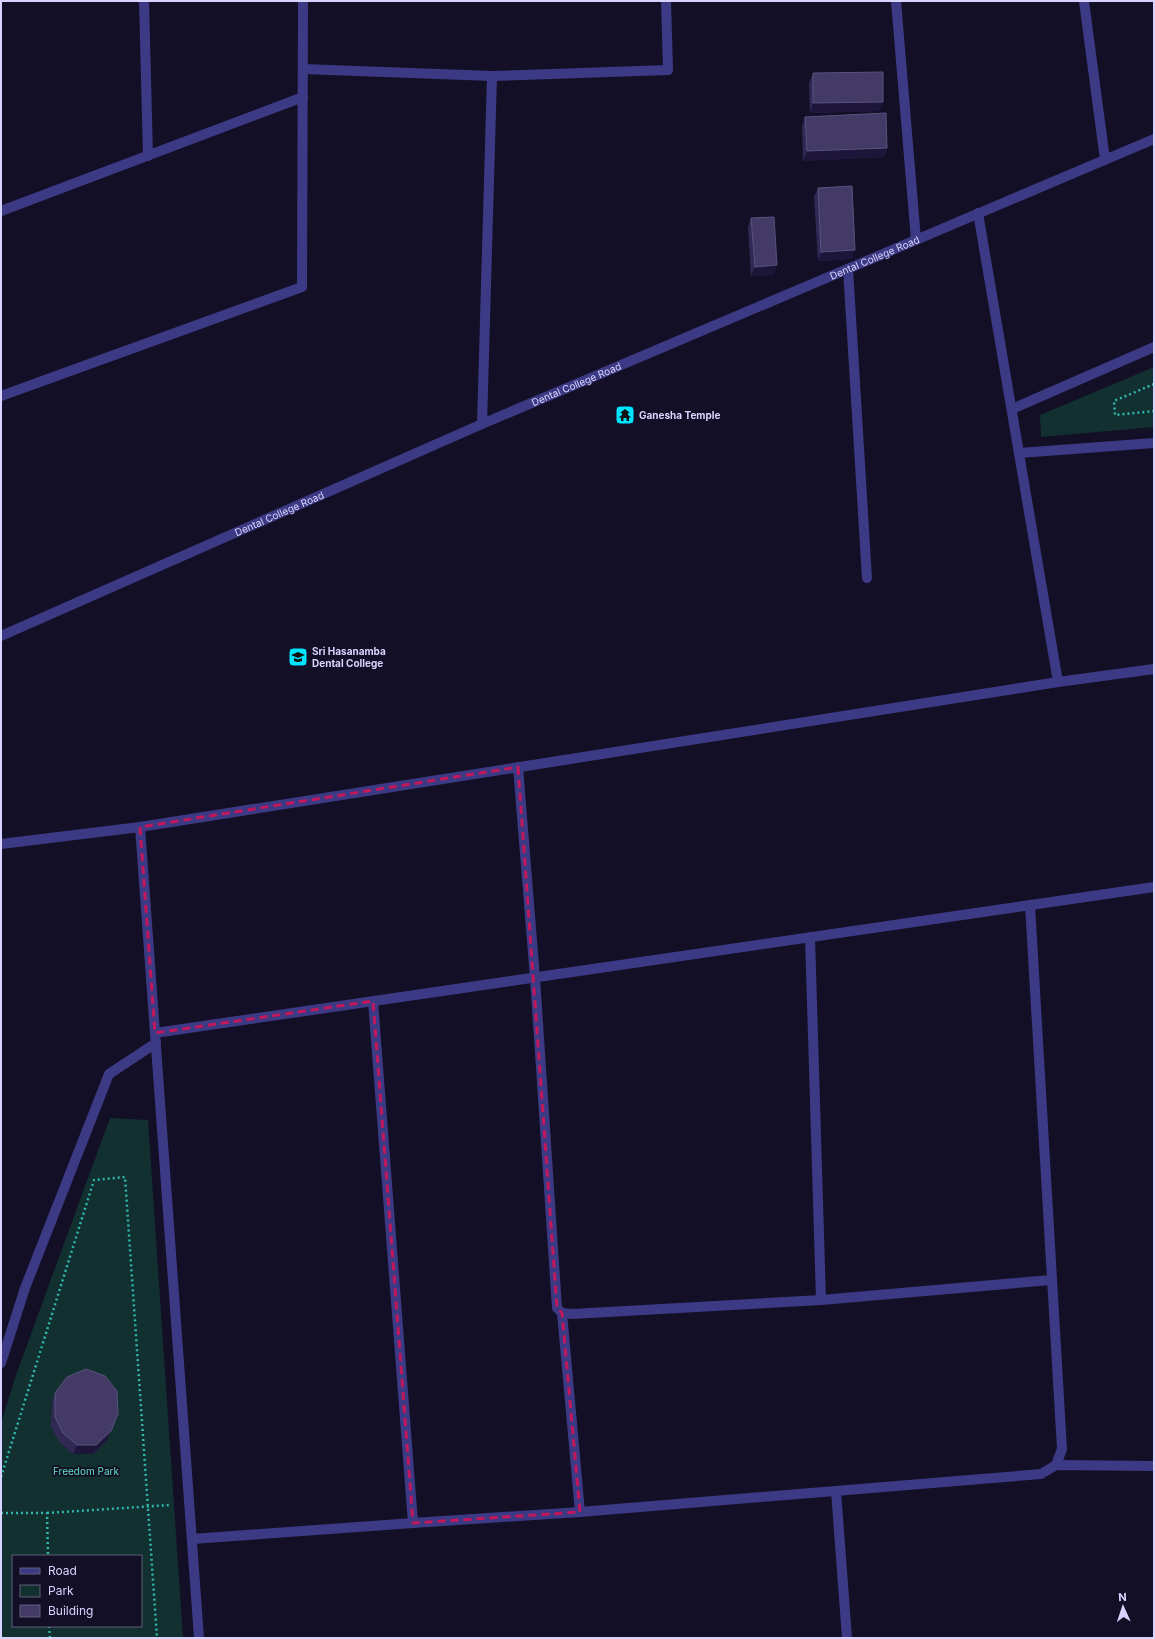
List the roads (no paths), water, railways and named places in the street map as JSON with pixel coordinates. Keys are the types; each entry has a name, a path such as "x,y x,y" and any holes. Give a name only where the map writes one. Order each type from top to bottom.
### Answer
{"street":[{"path":"144,1 148,156"},
{"path":"1,396 302,287 303,1"},
{"path":"303,69 492,76 668,70 666,1"},
{"path":"896,1 916,240"},
{"path":"1084,1 1105,160"},
{"path":"482,424 492,76"},
{"path":"1,211 303,97"},
{"name":"Dental College Road","path":"1,636 482,424 1154,139"},
{"path":"978,213 1058,682"},
{"path":"848,269 867,578"},
{"path":"1012,409 1154,347"},
{"path":"1019,453 1154,443"},
{"path":"1,844 140,827 1058,682 1154,669"},
{"path":"518,767 535,978 557,1308 562,1314 580,1512"},
{"path":"140,827 199,1638"},
{"path":"1,1363 25,1288 109,1074 156,1038 373,1001 1154,887"},
{"path":"1030,905 1062,1449 1056,1465"},
{"path":"810,937 821,1300"},
{"path":"373,1001 414,1523"},
{"path":"562,1314 821,1300 1051,1280"},
{"path":"192,1539 580,1512 1041,1474 1056,1465 1154,1466"},
{"path":"836,1491 847,1638"}],"place":[{"name":"Ganesha Temple","path":"625,415"},
{"name":"Sri Hasanamba Dental College","path":"298,657"}],"park label":[{"name":"Freedom Park","path":"86,1471"}]}
